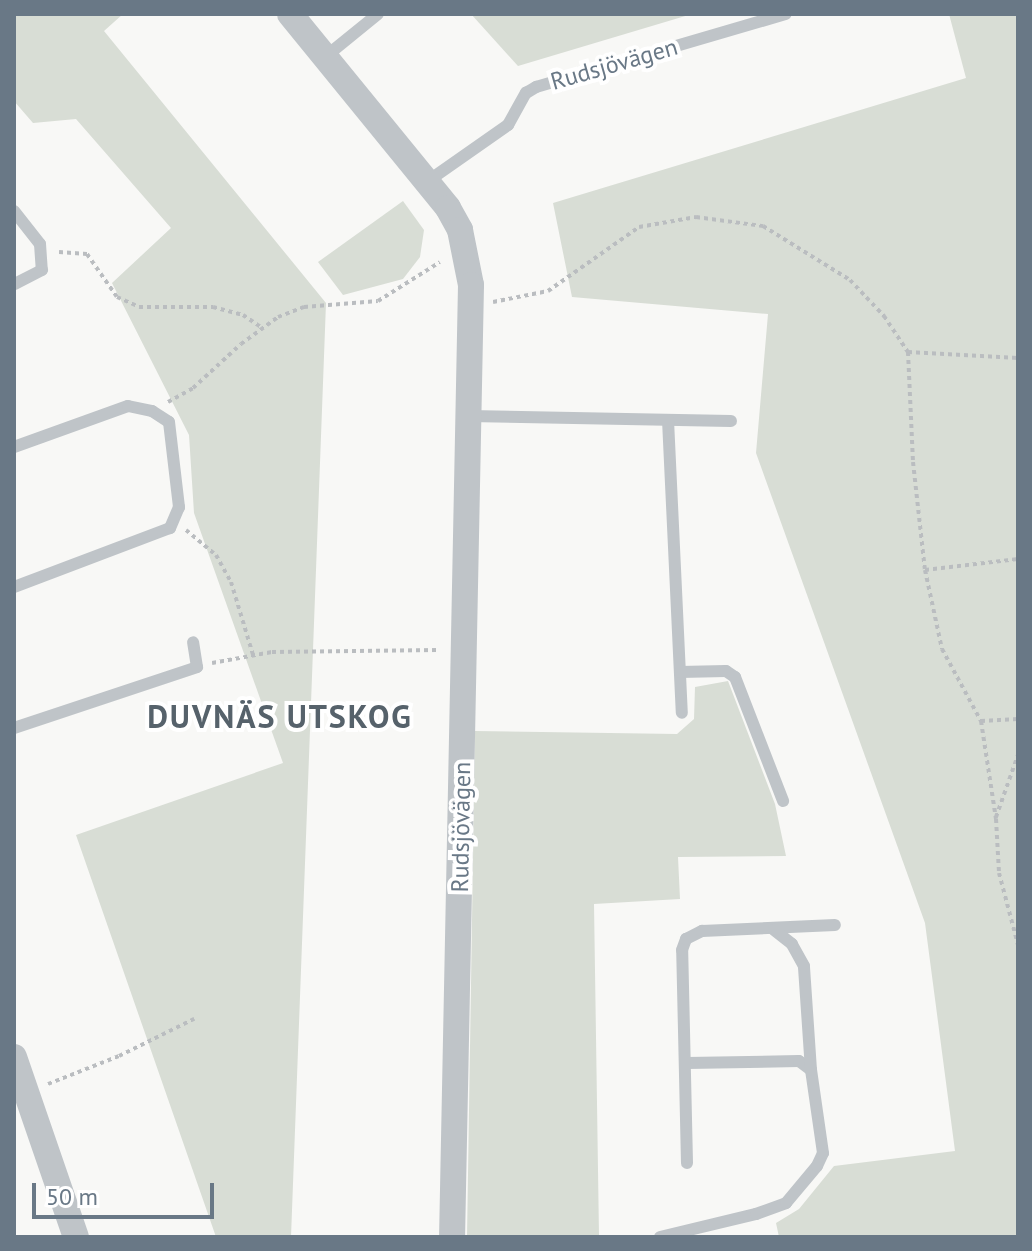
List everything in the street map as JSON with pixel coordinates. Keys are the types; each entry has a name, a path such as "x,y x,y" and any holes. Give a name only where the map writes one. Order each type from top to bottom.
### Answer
{"street":[{"name":"Rudsjövägen","path":"290,14 428,181 460,230 471,285 452,1237"},
{"path":"14,1057 76,1237"}],"lane":[{"path":"325,57 378,14"},
{"name":"Rudsjövägen","path":"428,181 508,125 526,93 536,87 786,14"},
{"path":"14,211 40,244 42,270 14,284"},
{"path":"14,447 128,406 152,411 169,422 179,507 170,528 14,587"},
{"path":"469,416 731,421"},
{"path":"668,420 682,713"},
{"path":"14,728 197,667 193,642"},
{"path":"680,672 726,671 735,677 783,801"},
{"path":"687,1163 682,950 686,939 702,931 835,925"},
{"path":"660,1237 756,1214 786,1203 823,1153 811,1070 804,966 792,944 774,930"},
{"path":"687,1063 799,1061 811,1070"}],"path":[{"path":"485,304 548,291 639,227 696,217 763,226 850,280 884,316 908,352 913,462 925,570 942,649 981,721 996,819 999,873 1018,945"},
{"path":"40,251 87,254 109,289 139,307 213,307 243,315 262,328"},
{"path":"152,411 193,388 262,328 304,307 378,301 453,255"},
{"path":"908,352 1018,358"},
{"path":"175,521 216,555 231,582 253,655"},
{"path":"925,570 1018,559"},
{"path":"197,667 253,655 440,650 464,654"},
{"path":"981,721 1018,719"},
{"path":"996,819 1018,755"},
{"path":"27,1092 119,1056 194,1019"}],"shaded area":[{"path":"14,14 123,14 104,31 326,303 291,1237 216,1237 76,835 283,763 194,513 189,435 112,283 171,228 76,119 33,123 14,101"},
{"path":"471,14 692,14 518,66"},
{"path":"949,14 1018,14 1018,1237 779,1237 776,1223 799,1209 834,1166 955,1151 925,923 756,453 768,314 572,297 553,203 966,78"},
{"path":"403,201 424,230 420,257 403,279 343,295 318,262"},
{"path":"728,681 775,804 786,856 678,857 680,899 594,904 599,1235 467,1237 475,731 677,734 694,719 695,687"}],"district":[{"name":"DUVNÄS UTSKOG","path":"280,716"}]}
